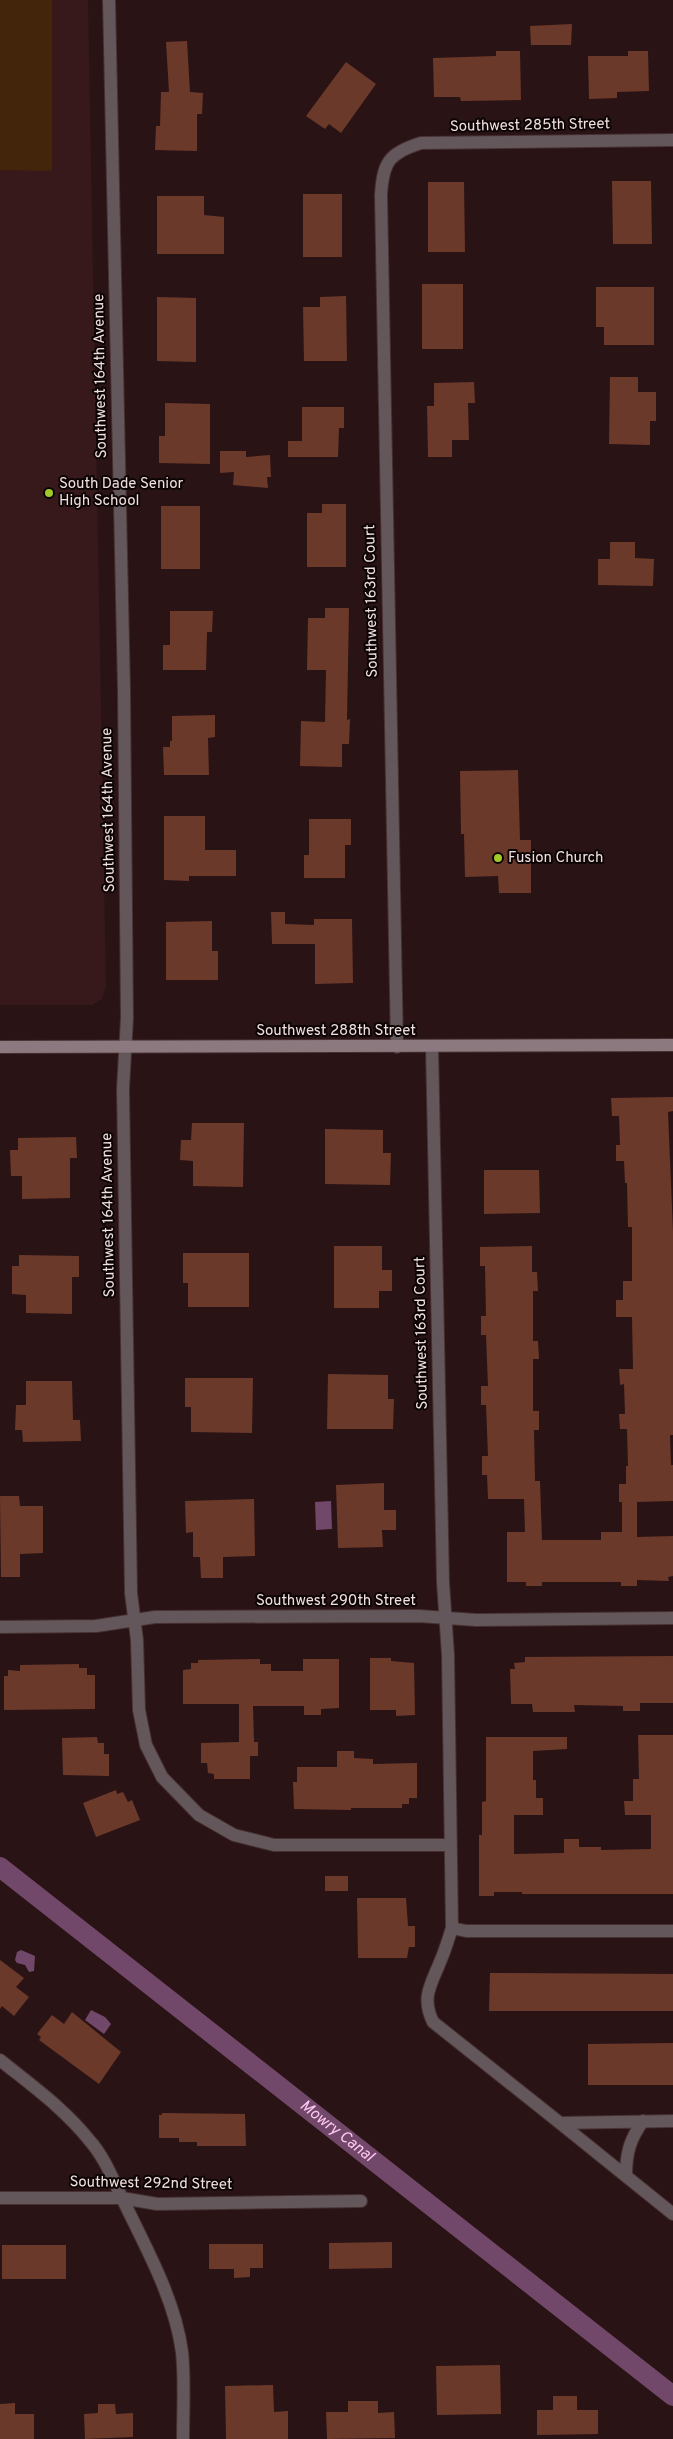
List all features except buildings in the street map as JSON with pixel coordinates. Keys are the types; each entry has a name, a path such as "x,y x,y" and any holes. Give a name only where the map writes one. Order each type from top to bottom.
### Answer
{"street":[{"name":"Southwest 164th Avenue","path":"108,0 124,680 126,1047 124,1089 131,1593 137,1640 139,1710 146,1745 156,1767 168,1786 208,1822 247,1840 274,1845 450,1845"},
{"name":"Southwest 285th Street","path":"390,157 404,148 421,143 673,140"},
{"name":"Southwest 163rd Court","path":"390,157 384,168 381,195 397,1047"},
{"name":"Southwest 288th Street","path":"0,1047 673,1045"},
{"name":"Southwest 163rd Court","path":"432,1047 444,1619 448,1655 452,1928"},
{"name":"Southwest 290th Street","path":"0,1627 96,1626 154,1617 419,1616 476,1620 673,1618"},
{"path":"673,1932 466,1932 452,1928 430,1984 427,2010 433,2022 673,2214"},
{"path":"0,2060 43,2094 91,2142 109,2170 156,2271 178,2334 182,2366 183,2439"},
{"path":"626,2176 626,2156 629,2144 643,2121"},
{"path":"560,2123 673,2121"},
{"name":"Southwest 292nd Street","path":"0,2198 122,2198 157,2204 360,2201"}],"shaded area":[{"name":"South Dade Senior High School","path":"0,0 88,0 106,986 102,999 92,1005 0,1005"},
{"path":"0,0 52,0 52,171 0,170"},
{"path":"331,1501 332,1529 316,1530 315,1502"},
{"path":"21,1950 35,1956 34,1971 29,1972 25,1965 17,1963 15,1960 17,1952"},
{"path":"91,2010 105,2017 111,2024 104,2034 85,2020"}],"waterway":[{"name":"Mowry Canal","path":"0,1867 673,2396"}],"place":[{"name":"South Dade Senior High School","path":"49,493"},
{"name":"Fusion Church","path":"498,858"}]}
